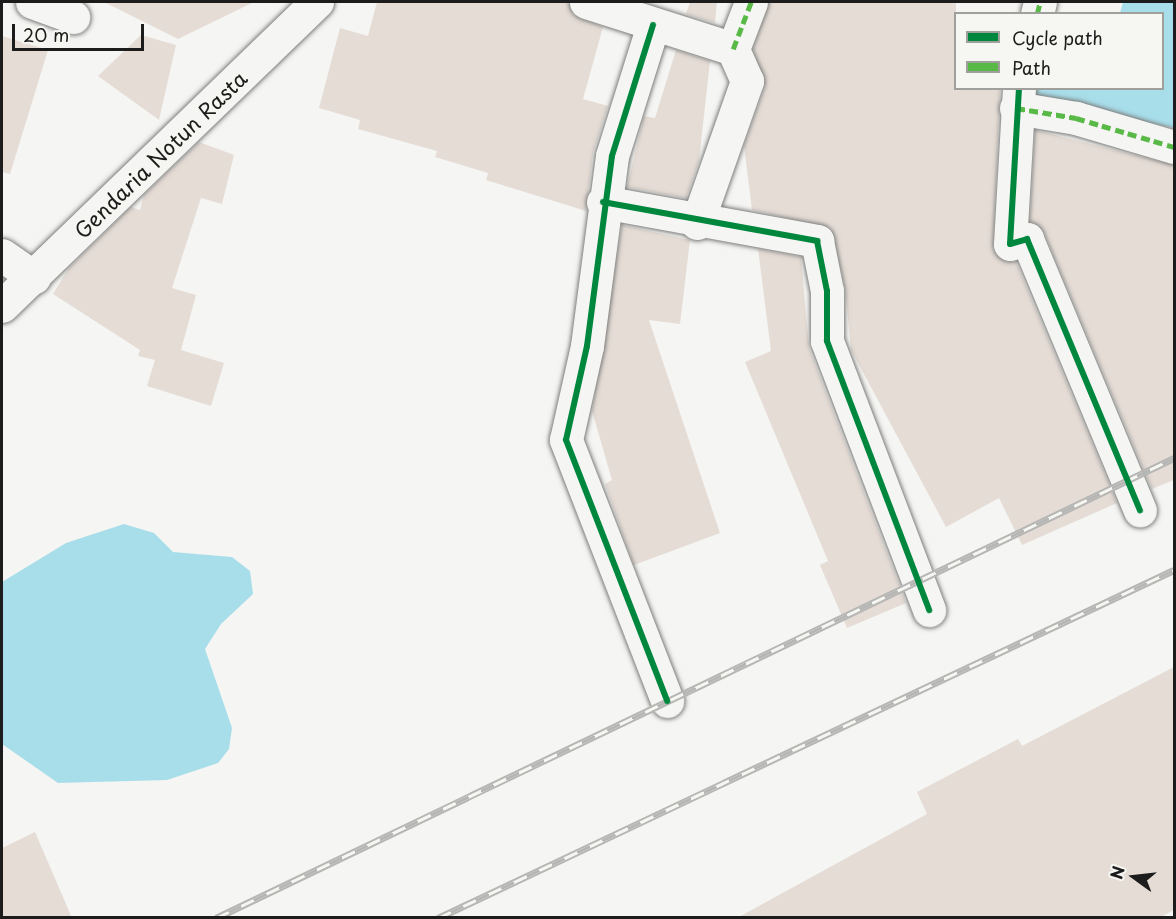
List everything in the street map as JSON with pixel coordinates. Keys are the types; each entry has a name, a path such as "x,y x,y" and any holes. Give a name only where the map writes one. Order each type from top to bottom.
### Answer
{"street":[{"path":"32,2 73,17"},
{"name":"Gendaria Notun Rasta","path":"2,306 317,2"},
{"path":"586,2 733,49"},
{"path":"697,223 747,81 733,49 751,2"},
{"path":"653,25 603,202 599,266 566,441 667,701"},
{"path":"1140,510 1026,240 1010,244 1017,98 1174,147"},
{"path":"603,202 697,223 817,241 827,291 827,341 929,610"},
{"path":"2,255 34,277"}],"water":[{"path":"1123,2 1174,2 1174,128 1023,98 1025,90 1164,90 1164,12 1120,12"},
{"path":"124,524 154,533 173,552 232,557 250,571 253,594 221,624 205,649 232,728 229,749 218,763 167,780 58,783 2,744 2,582 66,543"}],"building":[{"path":"104,2 254,2 178,39"},
{"path":"377,2 568,2 573,15 603,27 583,99 608,106 593,153 586,211 486,180 488,173 435,157 437,151 358,129 360,120 319,108 340,28 368,36"},
{"path":"690,2 717,2 715,23 686,14"},
{"path":"769,2 956,2 954,90 1000,90 993,251 1006,262 1016,262 1117,503 1022,545 999,498 946,527 851,350 845,287 831,228 752,210 744,146 765,87 753,49"},
{"path":"141,35 176,45 159,120 98,76"},
{"path":"2,36 48,50 10,174 2,172"},
{"path":"676,50 710,61 699,161 686,198 627,187 644,116 655,118"},
{"path":"1035,130 1174,165 1174,480 1152,489 1044,232 1030,221"},
{"path":"199,142 234,155 222,204 201,198 172,288 196,295 181,350 224,363 211,406 147,386 155,360 138,356 140,350 53,294 69,268 131,207 140,210 144,195"},
{"path":"622,225 690,240 680,324 649,320 720,533 634,565 605,484 612,480 592,411"},
{"path":"758,249 801,257 809,348 906,603 847,628 820,565 828,561 745,362 771,351"},
{"path":"1174,667 1174,910 1159,918 737,918 927,814 917,792 1018,739 1022,746"},
{"path":"35,832 72,918 2,918 2,848"}],"railway":[{"path":"216,918 1174,458"},
{"path":"438,918 1174,570"}],"marked path":[{"path":"733,49 751,2"},
{"path":"1038,12 1040,2"},
{"path":"1016,108 1076,118 1174,147"}],"cycle path":[{"path":"653,25 612,156 587,346 566,440 667,701"},
{"path":"1019,90 1010,244 1027,239 1140,510"},
{"path":"603,202 817,241 827,291 827,341 929,610"}]}
